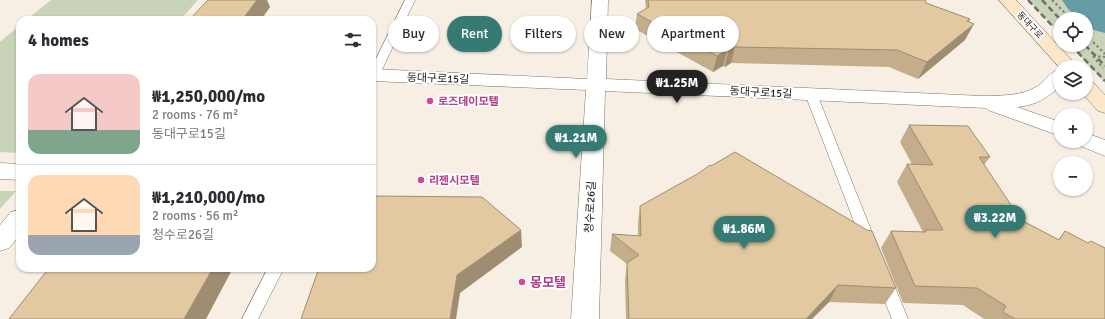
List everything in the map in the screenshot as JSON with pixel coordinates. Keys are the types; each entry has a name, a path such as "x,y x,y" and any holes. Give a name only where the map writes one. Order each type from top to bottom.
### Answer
{"main road":[{"name":"동대구로","path":"1007,0 1058,60"},
{"path":"1093,94 1105,107"}],"street":[{"name":"청수로26길","path":"585,319 600,0"},
{"name":"동대구로15길","path":"376,76 596,84 983,102"},
{"path":"983,102 1026,100 1046,89 1053,82"},
{"path":"983,102 1053,127"},
{"path":"1093,143 1105,149"},
{"path":"0,171 16,172"},
{"path":"0,241 16,223"}],"lane":[{"path":"376,70 410,0"},
{"path":"811,94 900,319"},
{"path":"250,319 274,272"}],"path":[{"path":"1052,0 1064,12"},
{"path":"1093,41 1105,54"},
{"path":"1105,57 1093,56 1105,70"}],"green space":[{"path":"51,0 198,0 184,16 31,16"},
{"path":"1028,0 1105,0 1105,83 1093,70 1093,60 1084,60 1076,52 1093,52 1093,12 1053,12 1053,27"},
{"path":"16,28 16,153 0,152 0,42"},
{"path":"0,191 16,191 0,209"}],"building":[{"path":"208,0 257,0 245,16 193,16"},
{"path":"648,0 925,0 926,3 970,19 967,21 974,24 927,62 897,50 739,47 739,16 647,16 647,19 637,14 649,7"},
{"path":"709,52 724,52 717,56"},
{"path":"909,125 968,126 990,157 979,157 1021,220 1059,240 1065,231 1088,243 1091,241 1105,248 1105,319 1015,319 1003,312 1006,306 977,288 915,286 891,231 926,232 925,230 943,230 907,164 933,165"},
{"path":"735,152 867,230 872,231 896,288 838,285 806,319 629,319 627,263 639,255 612,234 641,236 640,206"},
{"path":"376,196 482,197 521,230 457,275 450,319 301,319 318,272 376,272"},
{"path":"46,272 211,272 184,319 9,319"}],"waterway":[{"path":"1083,0 1105,20"}],"railway":[{"path":"1028,0 1053,27"},
{"path":"1042,0 1053,12"},
{"path":"1078,52 1105,81"},
{"path":"1092,52 1105,66"}],"place":[{"name":"로즈데이모텔","path":"430,101"},
{"name":"리젠시모텔","path":"421,180"},
{"name":"몽모텔","path":"522,282"}]}
